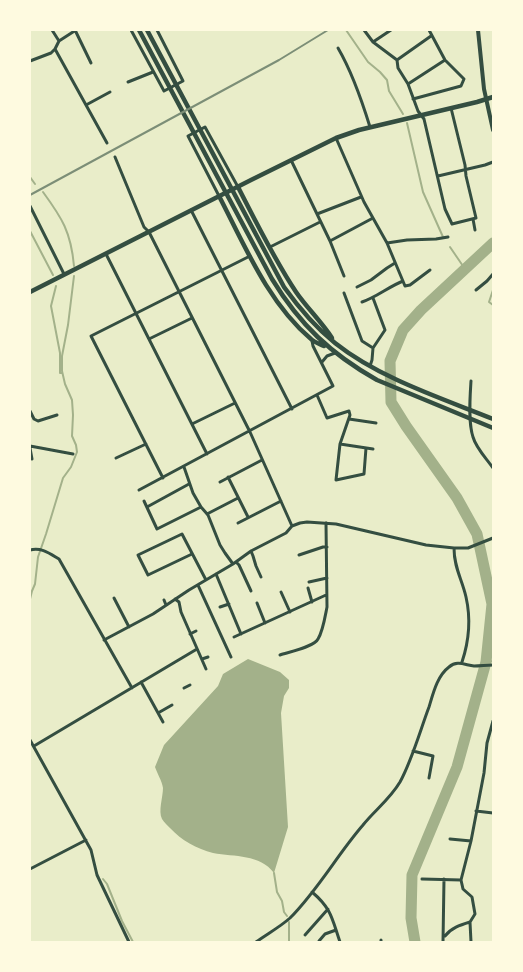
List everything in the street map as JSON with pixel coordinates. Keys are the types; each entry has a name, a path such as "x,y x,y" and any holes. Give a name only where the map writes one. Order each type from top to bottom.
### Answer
{"main road":[{"path":"138,30 272,279 290,308 315,336 335,353 360,370 378,380 493,428"},
{"path":"147,30 284,287 307,317 335,344 370,367 411,386 493,419"},
{"path":"478,30 484,90 493,130"},
{"path":"30,292 336,138 370,127 493,96"},
{"path":"238,187 269,247 296,293 326,328 335,344"},
{"path":"219,196 264,282 281,306 297,326 312,340 330,349"}],"street":[{"path":"52,30 59,41"},
{"path":"30,61 51,53 59,41 76,30 91,64"},
{"path":"131,30 164,91 183,80 157,30"},
{"path":"364,30 373,42 397,60 398,68 408,84 413,99 424,119 445,209 452,224 476,218 451,108"},
{"path":"373,42 391,30"},
{"path":"413,99 461,86 464,80 445,60 429,30"},
{"path":"397,60 431,36"},
{"path":"338,48 363,104 370,127"},
{"path":"55,49 107,143"},
{"path":"344,59 350,56"},
{"path":"408,84 445,60"},
{"path":"128,82 153,72"},
{"path":"351,77 358,74"},
{"path":"86,105 110,92"},
{"path":"219,196 188,136 205,127 238,187"},
{"path":"336,138 361,197 387,243 404,286 410,285 430,270"},
{"path":"115,157 144,227 149,232 250,432 292,526"},
{"path":"291,160 330,241 344,276"},
{"path":"438,176 493,162"},
{"path":"317,214 361,197"},
{"path":"30,206 64,274"},
{"path":"191,210 292,409"},
{"path":"330,241 372,218"},
{"path":"473,219 476,230"},
{"path":"269,247 320,222"},
{"path":"387,243 448,237"},
{"path":"106,254 207,454"},
{"path":"163,478 91,336 250,256"},
{"path":"357,287 371,280 395,263"},
{"path":"476,290 493,274"},
{"path":"362,302 403,281"},
{"path":"344,293 362,341 373,348"},
{"path":"370,367 373,348 385,330 373,298"},
{"path":"149,339 192,318"},
{"path":"139,490 333,386 313,346 312,340"},
{"path":"322,362 327,356 335,353"},
{"path":"471,381 470,418 472,437 493,468"},
{"path":"317,395 327,418 349,411 350,415 340,444 336,480 364,474 366,448"},
{"path":"192,424 235,403"},
{"path":"30,411 32,420 38,421 57,415"},
{"path":"349,419 376,424"},
{"path":"116,458 146,444"},
{"path":"340,444 373,449"},
{"path":"32,459 30,447 74,454"},
{"path":"220,482 262,460"},
{"path":"184,466 193,493 212,523 220,545 225,554 239,565 251,590"},
{"path":"228,477 248,517"},
{"path":"147,507 189,484"},
{"path":"207,514 238,498"},
{"path":"144,501 157,530 201,508"},
{"path":"238,523 281,501"},
{"path":"104,640 153,614 198,584 235,563 250,551 286,533 292,526 300,523 336,524 426,545 454,548 468,548 493,538"},
{"path":"280,654 313,644 318,640 327,607 326,523"},
{"path":"192,554 148,575 138,556 182,534 206,580"},
{"path":"299,555 327,547"},
{"path":"30,550 36,548 59,559 132,688"},
{"path":"454,548 454,559 466,597 469,619 466,651 462,662"},
{"path":"250,551 254,556 261,577"},
{"path":"216,574 241,634"},
{"path":"309,582 327,578"},
{"path":"198,584 231,657"},
{"path":"308,588 312,602"},
{"path":"281,592 290,612"},
{"path":"234,637 326,595"},
{"path":"114,598 129,627"},
{"path":"175,599 179,602 181,612 206,669"},
{"path":"164,600 166,605"},
{"path":"257,603 265,623"},
{"path":"220,607 229,604"},
{"path":"190,634 196,631"},
{"path":"34,746 197,649"},
{"path":"202,660 208,657"},
{"path":"256,942 288,919 312,892 363,825 390,796 400,781 413,751 442,673 448,667 462,662 473,666 493,665"},
{"path":"142,682 163,722"},
{"path":"184,688 190,685"},
{"path":"158,713 172,705"},
{"path":"471,942 470,922 475,914 472,897 463,889 460,880 471,841 484,773 487,744 493,721"},
{"path":"30,740 91,850 97,875 129,942"},
{"path":"413,751 433,756 429,778"},
{"path":"476,812 493,813"},
{"path":"450,839 471,841"},
{"path":"30,869 86,840"},
{"path":"422,879 460,880"},
{"path":"443,942 444,879"},
{"path":"312,892 323,901 331,913 340,942"},
{"path":"305,935 328,909"},
{"path":"444,937 453,928 470,922"},
{"path":"319,942 325,934 336,930"}],"shaded area":[{"path":"248,659 280,672 289,680 289,688 284,696 281,713 288,827 274,873 262,862 247,857 207,851 184,840 174,832 161,816 163,788 155,767 164,745 218,686 223,674"}],"waterway":[{"path":"346,30 368,62 387,80 389,91 403,114"},
{"path":"407,123 423,192 443,237"},
{"path":"30,177 35,184"},
{"path":"43,192 68,234 74,266"},
{"path":"30,231 53,275"},
{"path":"415,942 411,918 412,875 457,767 486,662 492,604 477,534 457,498 391,402 390,361 403,330 421,310 493,243"},
{"path":"490,246 493,249"},
{"path":"450,247 465,269"},
{"path":"30,599 35,584 38,557 63,478 71,467 77,452 72,436 72,400 62,371 62,356 74,276"},
{"path":"56,286 51,306 60,353 60,373 62,373"},
{"path":"493,290 489,302 493,305"},
{"path":"486,662 493,661"},
{"path":"274,873 277,892 287,916"},
{"path":"103,879 133,942"},
{"path":"289,922 289,942"}],"railway":[{"path":"30,195 279,60 328,30"}]}
